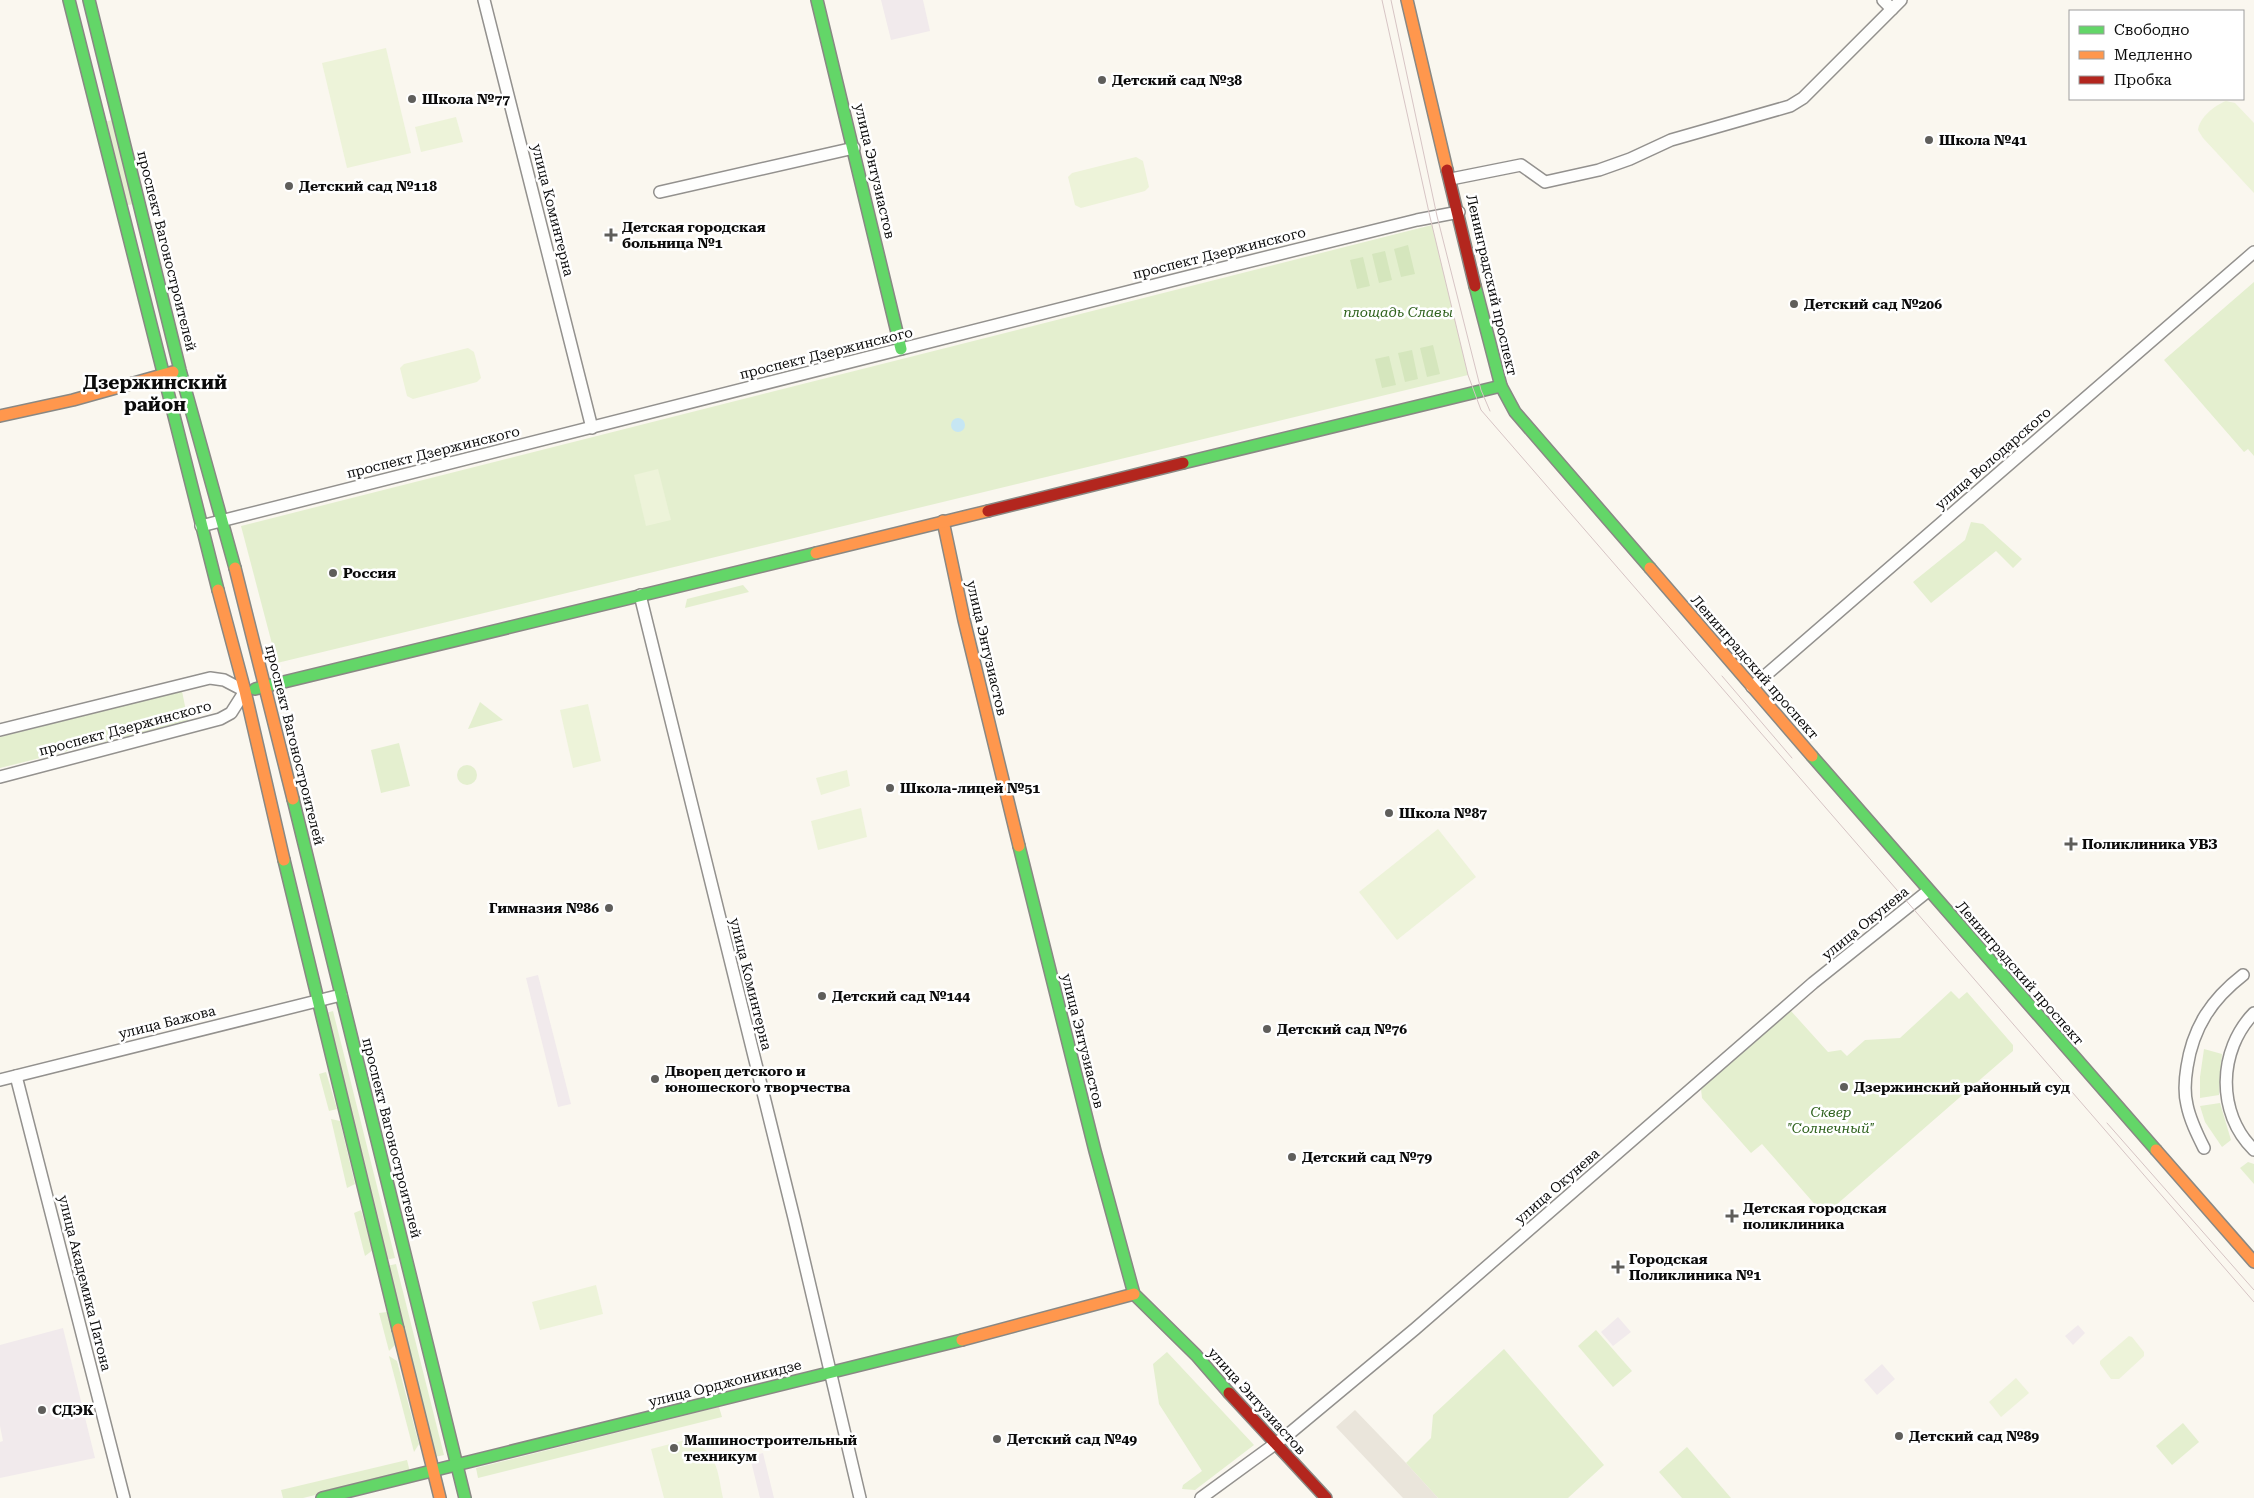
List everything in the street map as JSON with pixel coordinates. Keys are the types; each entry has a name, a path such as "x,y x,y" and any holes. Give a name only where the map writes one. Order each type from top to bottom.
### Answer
{"main road":[{"path":"69,0 162,375 245,691 317,1001 440,1498"},
{"name":"проспект Вагоностроителей","path":"89,0 180,370 222,520 265,686 465,1498"},
{"name":"улица Энтузиастов","path":"817,0 901,349"},
{"name":"Ленинградский проспект","path":"1407,0 1451,178 1489,345 1501,386 1515,412 1928,891 2254,1262"},
{"path":"0,416 72,400 180,370"},
{"path":"245,691 1501,386"},
{"name":"улица Энтузиастов","path":"943,521 964,620 1004,786 1095,1151 1134,1294 1196,1356 1326,1498"},
{"name":"улица Орджоникидзе","path":"322,1498 999,1331 1134,1294"}],"street":[{"name":"улица Коминтерна","path":"484,0 592,428"},
{"path":"1883,0 1892,9"},
{"path":"1451,178 1521,165 1545,182 1599,170 1630,159 1671,140 1781,110 1803,98 1901,0"},
{"path":"660,192 854,148"},
{"name":"проспект Дзержинского","path":"201,526 1221,268 1417,220 1459,212"},
{"name":"улица Володарского","path":"1752,687 2254,252"},
{"name":"улица Коминтерна","path":"640,595 792,1211 860,1498"},
{"name":"проспект Дзержинского","path":"0,730 210,678 224,680 245,691 231,713 220,719 0,777"},
{"name":"улица Окунева","path":"1201,1498 1275,1444 1490,1264 1813,983 1928,891"},
{"path":"2204,1148 2186,1104 2186,1071 2190,1049 2199,1025 2207,1011 2223,991 2243,975"},
{"name":"улица Бажова","path":"2,1079 341,995"},
{"path":"2254,1014 2241,1028 2229,1053 2226,1086 2227,1098 2234,1121 2248,1144 2254,1150"},
{"path":"0,1067 2,1079"},
{"name":"улица Академика Патона","path":"16,1076 124,1498"}],"shaded area":[{"path":"881,0 923,0 930,31 891,40"},
{"path":"538,975 571,1104 558,1107 526,978"},
{"path":"1618,1317 1631,1332 1613,1346 1601,1332"},
{"path":"2078,1325 2085,1333 2073,1345 2065,1336"},
{"path":"63,1328 95,1458 0,1478 0,1442 3,1441 0,1426 0,1345"},
{"path":"1882,1364 1895,1379 1877,1395 1864,1380"},
{"path":"1355,1410 1438,1498 1403,1498 1336,1427"},
{"path":"763,1453 774,1498 760,1498 750,1457"}],"green space":[{"path":"386,48 411,153 347,168 322,63"},
{"path":"2226,101 2235,103 2254,123 2254,193 2203,138 2198,130 2201,121 2208,112"},
{"path":"456,117 463,142 421,152 415,127"},
{"path":"112,120 133,204 125,206 104,122"},
{"path":"1136,157 1143,161 1149,187 1145,191 1081,208 1075,205 1068,177 1072,173"},
{"name":"площадь Славы","path":"1432,225 1468,375 277,663 241,526"},
{"path":"1408,245 1415,274 1401,277 1394,249"},
{"path":"1385,251 1392,280 1379,283 1372,254"},
{"path":"1363,257 1370,286 1357,289 1350,260"},
{"path":"2254,282 2254,456 2248,449 2244,452 2164,360"},
{"path":"1433,345 1440,374 1427,377 1420,348"},
{"path":"468,348 474,352 481,378 477,382 413,399 407,396 400,368 404,364"},
{"path":"1412,350 1418,379 1405,382 1398,353"},
{"path":"1389,356 1396,385 1382,388 1375,359"},
{"path":"658,469 671,520 646,526 634,475"},
{"path":"1971,522 1983,524 2022,559 2013,568 1996,551 1931,603 1913,582 1965,540"},
{"path":"743,585 749,592 685,608 687,599"},
{"path":"182,691 188,721 0,768 0,737"},
{"path":"480,702 503,720 468,729"},
{"path":"588,704 601,761 573,768 560,710"},
{"path":"399,743 410,786 381,793 371,750"},
{"path":"467,765 474,768 477,775 474,782 467,785 460,782 457,775 460,768"},
{"path":"847,770 850,786 821,795 816,778"},
{"path":"861,808 867,837 818,850 811,821"},
{"path":"1438,829 1476,877 1397,940 1359,892"},
{"name":"Сквер \"Солнечный\"","path":"1951,991 1959,999 1967,992 2013,1045 2013,1051 1828,1212 1818,1208 1762,1144 1751,1153 1702,1098 1701,1089 1791,1011 1828,1052 1841,1050 1847,1056 1865,1040 1900,1038"},
{"path":"333,1011 395,1258 385,1260 323,1014"},
{"path":"2204,1049 2222,1054 2219,1095 2200,1098 2200,1077"},
{"path":"326,1072 337,1109 329,1111 319,1074"},
{"path":"2220,1103 2231,1140 2222,1147 2205,1122 2200,1106"},
{"path":"331,1119 340,1121 355,1184 347,1188"},
{"path":"2248,1162 2254,1164 2254,1184 2240,1168"},
{"path":"361,1210 373,1250 365,1256 354,1213"},
{"path":"396,1264 444,1455 435,1457 387,1266"},
{"path":"596,1285 603,1314 540,1330 532,1302"},
{"path":"387,1312 395,1345 389,1351 379,1313"},
{"path":"1596,1330 1632,1371 1613,1387 1578,1346"},
{"path":"2129,1336 2132,1337 2144,1352 2144,1356 2119,1379 2111,1379 2100,1364 2100,1361"},
{"path":"1504,1349 1604,1465 1568,1498 1438,1498 1406,1463 1431,1438 1433,1415"},
{"path":"1167,1352 1254,1445 1195,1490 1182,1489 1183,1485 1202,1471 1159,1404 1153,1364"},
{"path":"389,1356 397,1361 419,1444 414,1452"},
{"path":"2016,1378 2029,1393 2001,1417 1989,1402"},
{"path":"719,1407 722,1417 478,1478 476,1468"},
{"path":"2183,1423 2199,1442 2172,1465 2156,1446"},
{"path":"689,1439 699,1444 711,1456 717,1470 723,1498 664,1498 651,1449"},
{"path":"1687,1447 1731,1498 1682,1498 1659,1472"},
{"path":"407,1460 410,1472 303,1498 283,1498 281,1490"}],"water":[{"path":"958,418 963,420 965,425 963,430 958,432 953,430 951,425 953,420"}],"tram line":[{"path":"1382,0 1430,217 1468,375 1481,410 2254,1302"},
{"path":"1391,0 1437,216 1481,390 1490,411"},
{"path":"1722,676 1792,758"},
{"path":"2107,1123 2254,1290"}],"traffic: fast":[{"path":"69,0 218,590"},
{"path":"89,0 180,370 235,568"},
{"path":"817,0 901,349"},
{"path":"1475,286 1501,386 1515,412 1650,568"},
{"path":"1183,463 1501,386"},
{"path":"255,689 816,553"},
{"path":"1812,756 2156,1150"},
{"path":"293,799 465,1498"},
{"path":"1019,846 1095,1151 1134,1294 1196,1355 1229,1393"},
{"path":"284,860 398,1329"},
{"path":"322,1498 962,1340"}],"traffic: slow":[{"path":"1407,0 1447,170"},
{"path":"0,416 73,400 173,372"},
{"path":"816,553 988,511"},
{"path":"943,521 964,620 1019,846"},
{"path":"235,568 293,799"},
{"path":"1650,568 1812,756"},
{"path":"218,590 245,691 284,860"},
{"path":"2156,1150 2254,1262"},
{"path":"962,1340 1134,1294"},
{"path":"398,1329 440,1498"}],"traffic: jam":[{"path":"1447,170 1475,286"},
{"path":"988,511 1183,463"},
{"path":"1229,1393 1326,1498"}],"place":[{"name":"Детский сад №38","path":"1102,80"},
{"name":"Школа №77","path":"412,99"},
{"name":"Школа №41","path":"1929,140"},
{"name":"Детский сад №118","path":"289,186"},
{"name":"Детская городская больница №1","path":"611,235"},
{"name":"Детский сад №206","path":"1794,304"},
{"name":"Россия","path":"333,573"},
{"name":"Школа-лицей №51","path":"890,788"},
{"name":"Школа №87","path":"1389,813"},
{"name":"Поликлиника УВЗ","path":"2071,844"},
{"name":"Гимназия №86","path":"609,908"},
{"name":"Детский сад №144","path":"822,996"},
{"name":"Детский сад №76","path":"1267,1029"},
{"name":"Дворец детского и юношеского творчества","path":"655,1079"},
{"name":"Дзержинский районный суд","path":"1844,1087"},
{"name":"Детский сад №79","path":"1292,1157"},
{"name":"Детская городская поликлиника","path":"1732,1216"},
{"name":"Городская Поликлиника №1","path":"1618,1267"},
{"name":"СДЭК","path":"42,1410"},
{"name":"Детский сад №89","path":"1899,1436"},
{"name":"Детский сад №49","path":"997,1439"},
{"name":"Машиностроительный техникум","path":"674,1448"}],"district":[{"name":"Дзержинский район","path":"155,393"}]}
